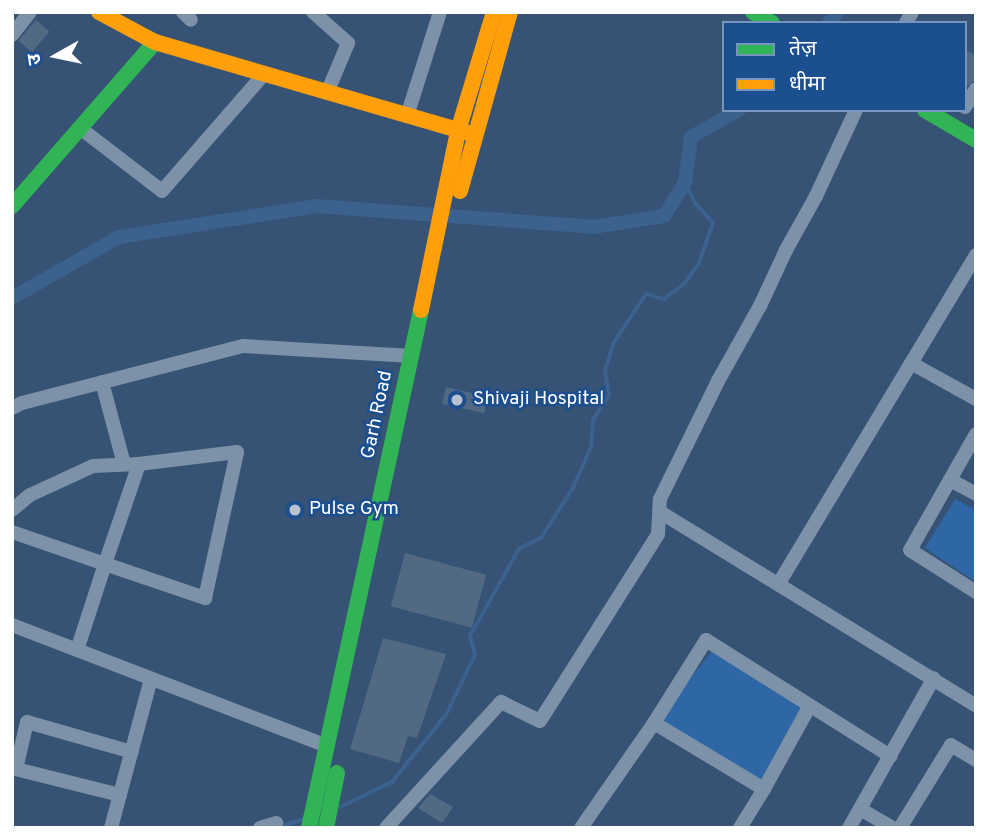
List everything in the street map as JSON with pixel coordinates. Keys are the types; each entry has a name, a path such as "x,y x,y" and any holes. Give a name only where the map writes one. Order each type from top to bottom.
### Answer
{"main road":[{"path":"99,12 155,42 476,135"},
{"name":"Garh Road","path":"309,828 325,793 356,653 452,197 458,131 494,12"},
{"name":"Garh Road","path":"452,197 476,135 510,12"},
{"path":"753,12 769,21"},
{"path":"12,206 155,42"},
{"path":"928,112 976,140"},
{"name":"Garh Road","path":"397,453 412,356 441,248"},
{"name":"Garh Road","path":"325,793 326,828"}],"street":[{"path":"12,35 30,12"},
{"path":"313,12 348,43 327,93"},
{"path":"407,116 440,12"},
{"path":"80,128 162,191 264,74"},
{"path":"386,828 500,702 540,720 658,534 660,499 718,381 816,196 855,112"},
{"path":"954,127 962,112"},
{"path":"779,583 976,255"},
{"path":"12,408 243,346 412,356"},
{"path":"911,363 976,399"},
{"path":"77,650 105,564 131,464 102,382"},
{"path":"976,434 910,550 976,592"},
{"path":"12,510 30,495 93,466 237,452 205,598 12,533"},
{"path":"950,480 976,494"},
{"path":"660,512 976,706"},
{"path":"12,625 335,748"},
{"path":"581,828 654,723 706,640 890,756"},
{"path":"849,828 934,678"},
{"path":"111,828 152,679"},
{"path":"740,828 809,707"},
{"path":"120,795 16,769 27,722 132,752"},
{"path":"654,723 764,789"},
{"path":"900,828 951,745 976,760"},
{"path":"860,809 893,828"},
{"path":"260,828 276,823"}],"shaded area":[{"path":"955,499 976,510 976,582 925,548"},
{"path":"716,646 809,707 764,789 654,723"}],"building":[{"path":"36,20 50,32 32,52 18,40"},
{"path":"967,50 976,56 976,79 967,86"},
{"path":"446,387 488,397 484,413 442,404"},
{"path":"405,553 486,575 472,628 391,606"},
{"path":"383,638 446,654 417,738 408,736 399,763 350,749"},
{"path":"430,794 453,807 442,823 418,808"}],"waterway":[{"path":"831,21 838,12"},
{"path":"12,298 119,237 316,206 593,227 664,216 685,183 691,137 735,112"},
{"path":"340,807 392,782 446,715 475,655 470,636 519,549 541,538 573,488 591,447 593,420 609,395 605,371 613,344 646,294 664,299 684,284 699,263 713,223 696,205 685,183"},
{"path":"280,827 303,819"}],"traffic: fast":[{"path":"753,12 769,21"},
{"path":"12,206 155,42"},
{"path":"928,112 976,140"},
{"path":"309,828 421,310"},
{"path":"326,828 337,773"}],"traffic: slow":[{"path":"99,12 155,42 475,135"},
{"path":"421,310 458,131 494,12"},
{"path":"460,191 510,12"}],"place":[{"name":"Shivaji Hospital","path":"457,400"},
{"name":"Pulse Gym","path":"295,510"}]}
